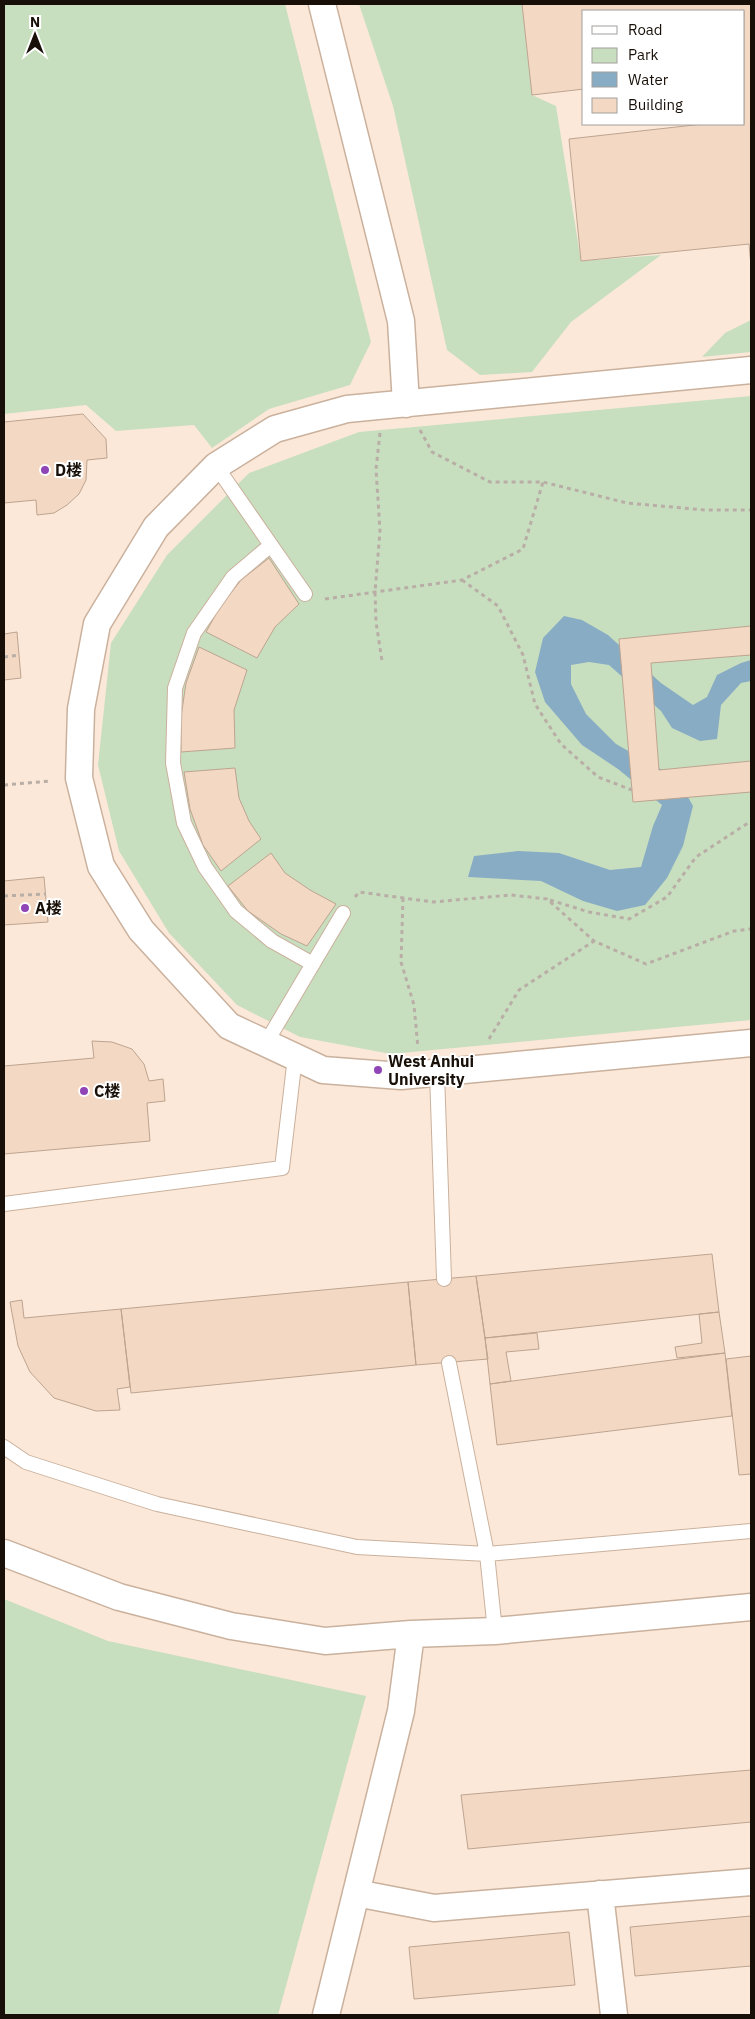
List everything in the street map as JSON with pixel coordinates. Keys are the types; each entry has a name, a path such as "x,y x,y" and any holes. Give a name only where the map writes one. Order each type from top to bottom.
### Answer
{"street":[{"path":"322,4 401,321 395,404"},
{"path":"751,370 348,409 275,429 216,466 156,527 97,624 82,709 79,778 101,866 141,930 229,1026 323,1070 401,1076 751,1043"},
{"path":"4,1553 119,1597 231,1626 325,1641 495,1630 751,1607"},
{"path":"326,2015 401,1711 411,1634"},
{"path":"356,1894 434,1908 751,1882"},
{"path":"600,1894 614,2015"}],"lane":[{"path":"216,466 305,594"},
{"path":"271,545 233,577 194,634 175,688 172,763 184,823 205,867 236,911 272,941 313,964"},
{"path":"266,1044 343,913"},
{"path":"4,1204 282,1168 295,1057"},
{"path":"429,1074 444,1279"},
{"path":"450,1363 487,1554 495,1630"},
{"path":"4,1447 26,1462 157,1504 357,1547 487,1554 751,1531"}],"path":[{"path":"395,404 432,452 490,482 543,482 626,503 705,510 751,510"},
{"path":"382,661 376,622 375,592 380,531 376,469 395,404"},
{"path":"305,594 326,599 462,580 523,549 543,482"},
{"path":"462,580 498,606 523,655 535,704 561,744 598,776 632,790"},
{"path":"4,657 20,655"},
{"path":"4,785 79,778"},
{"path":"343,913 359,892 434,902 511,895 547,899 589,912 630,919 667,897 696,857 751,821"},
{"path":"4,896 46,894"},
{"path":"403,898 401,962 414,1006 429,1074"},
{"path":"547,899 594,941 646,964 734,931 751,930"},
{"path":"468,1070 520,990 594,941"}],"shaded area":[{"name":"West Anhui University","path":"4,4 751,4 751,2015 4,2015"}],"green space":[{"path":"4,4 285,4 371,342 350,385 269,409 212,448 194,425 116,431 86,405 4,414"},
{"path":"359,4 522,4 532,95 556,106 581,261 661,255 571,322 532,372 480,375 447,350 393,106"},
{"path":"751,320 751,352 702,357 725,333"},
{"path":"751,396 751,1020 391,1054 300,1037 237,1005 169,933 119,851 98,765 111,643 167,555 249,473 359,432"},
{"path":"4,1599 108,1641 366,1696 278,2015 4,2015"}],"water":[{"path":"564,616 582,620 608,635 661,683 693,705 707,697 717,675 751,660 751,681 741,683 721,705 717,739 700,741 672,728 661,711 609,665 589,662 571,665 571,684 586,714 616,744 678,779 693,806 683,846 667,878 645,905 617,911 583,901 541,881 468,877 474,856 518,851 559,853 610,870 641,867 653,826 662,805 618,769 582,745 545,702 535,672 543,638"}],"building":[{"path":"522,4 751,4 751,266 749,244 581,261 569,139 694,125 745,125 745,10 582,10 582,89 532,95"},
{"name":"D楼","path":"83,414 106,439 107,458 87,460 86,480 79,494 54,513 37,515 36,500 4,503 4,422"},
{"path":"269,558 299,604 275,627 257,658 206,632 220,607 241,580"},
{"path":"751,626 751,655 651,663 659,770 751,761 751,792 633,802 619,639"},
{"path":"17,632 21,678 4,680 4,634"},
{"path":"199,647 247,670 234,710 235,748 181,752 181,717 186,683"},
{"path":"235,768 239,798 249,821 261,839 221,871 203,845 190,809 184,772"},
{"path":"271,853 285,873 310,890 336,904 307,946 281,934 248,911 228,886"},
{"name":"A楼","path":"44,877 48,922 4,925 4,881"},
{"name":"C楼","path":"92,1041 112,1042 132,1049 144,1064 149,1081 163,1079 165,1101 147,1103 150,1141 4,1154 4,1066 94,1058"},
{"path":"712,1254 719,1312 485,1338 476,1276"},
{"path":"476,1276 488,1359 416,1365 408,1282"},
{"path":"408,1282 416,1365 131,1393 121,1309"},
{"path":"22,1300 24,1318 121,1309 130,1387 117,1389 120,1410 96,1411 54,1398 30,1372 18,1346 10,1302"},
{"path":"719,1312 725,1353 677,1358 675,1347 702,1343 699,1314"},
{"path":"537,1333 539,1349 506,1352 511,1381 490,1384 485,1338"},
{"path":"725,1353 732,1416 497,1445 490,1384"},
{"path":"751,1356 751,1474 739,1475 726,1359"},
{"path":"751,1770 751,1822 468,1849 461,1795"},
{"path":"751,1916 751,1966 635,1976 630,1927"},
{"path":"569,1932 575,1985 414,1999 409,1947"}],"place":[{"name":"D楼","path":"45,470"},
{"name":"A楼","path":"25,908"},
{"name":"West Anhui University","path":"378,1070"},
{"name":"C楼","path":"84,1091"}]}
